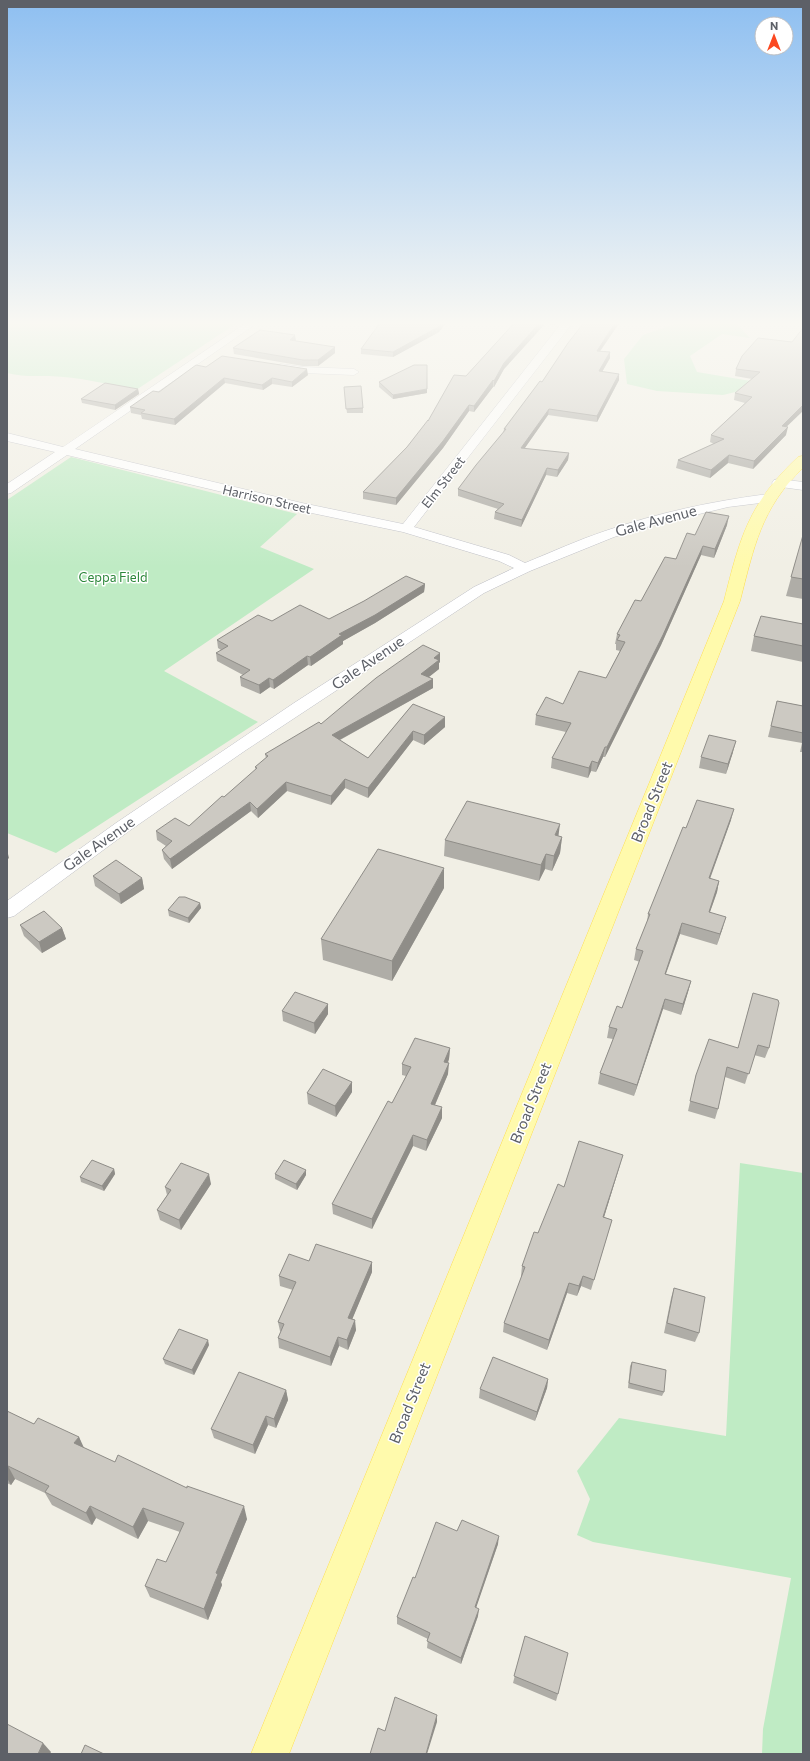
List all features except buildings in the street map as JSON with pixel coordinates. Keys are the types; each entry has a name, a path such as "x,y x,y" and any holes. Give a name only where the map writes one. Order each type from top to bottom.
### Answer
{"main road":[{"name":"Broad Street","path":"270,1754 732,601 751,532 803,460"}],"street":[{"path":"7,490 134,403"},
{"name":"Elm Street","path":"406,529 504,403"},
{"name":"Harrison Street","path":"7,437 302,507 406,529 504,558 525,568"},
{"name":"Gale Avenue","path":"7,911 69,865 251,741 479,590 576,546 646,523 783,489"}],"green space":[{"name":"Ceppa Field","path":"71,457 297,514 260,547 314,569 164,671 258,722 56,853 7,833 7,500"},
{"path":"740,1163 803,1173 803,1754 762,1754 763,1729 791,1578 593,1542 577,1535 590,1499 577,1471 619,1418 726,1436"}]}
